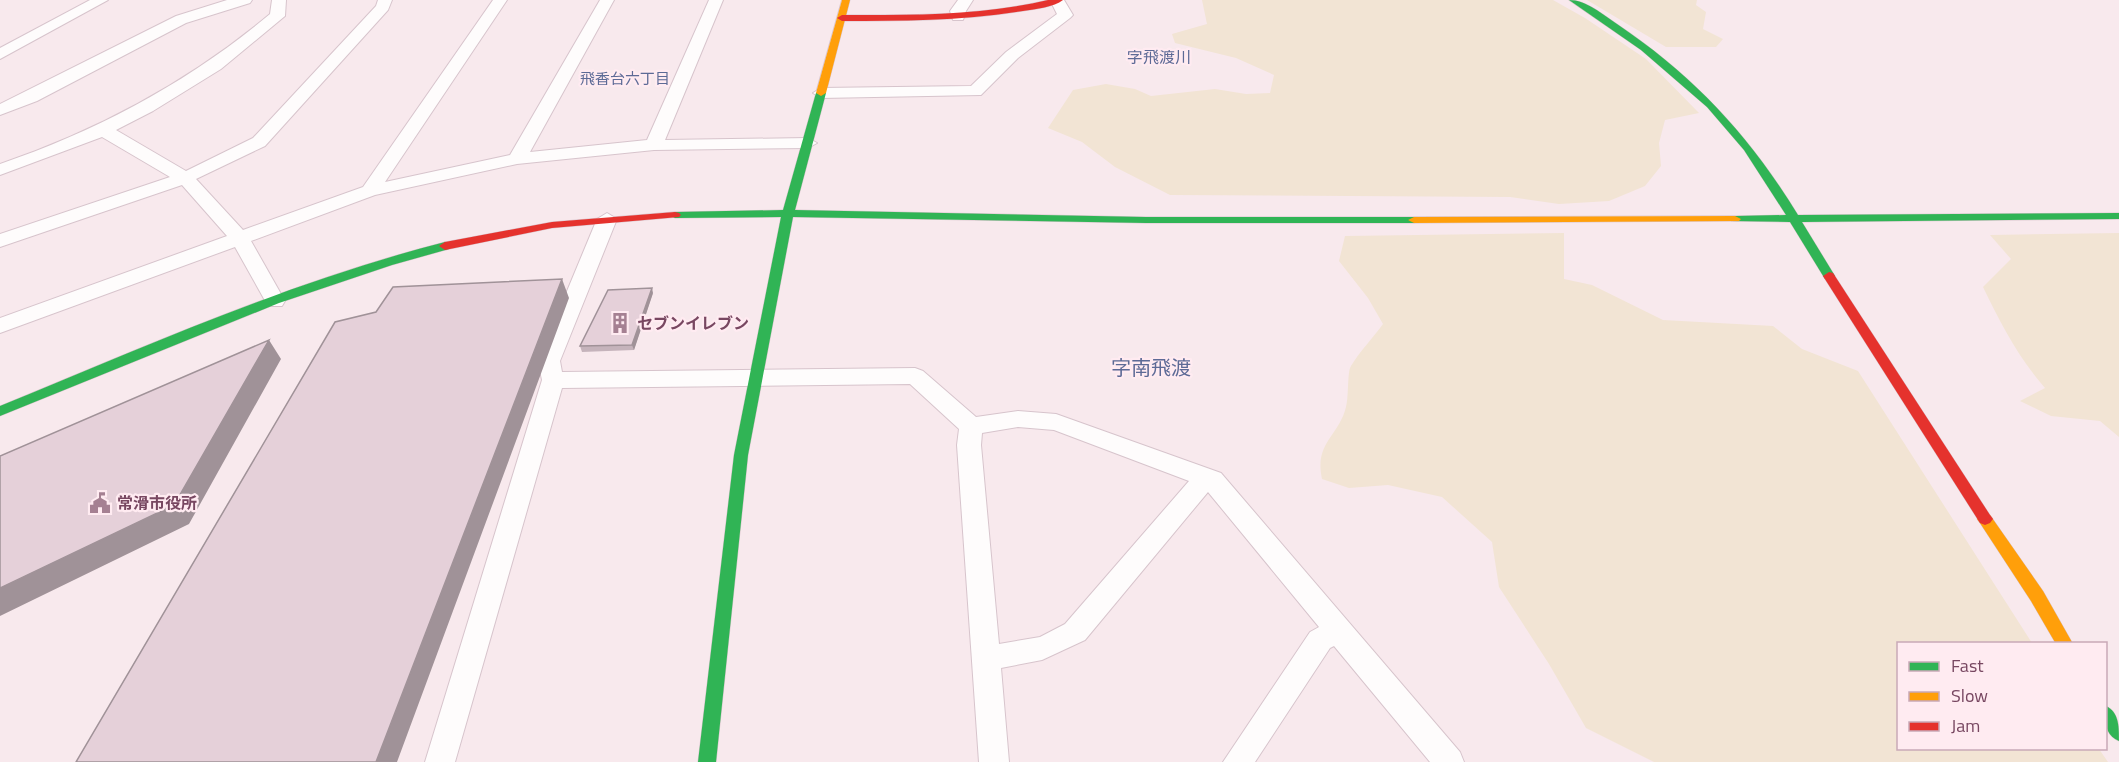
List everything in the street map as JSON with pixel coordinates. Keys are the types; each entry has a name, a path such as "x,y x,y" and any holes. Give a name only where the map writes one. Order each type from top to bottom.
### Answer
{"street":[{"path":"0,54 101,0"},
{"path":"0,110 71,77 185,18 245,0"},
{"path":"0,170 103,130 182,86 250,40 277,16 279,0"},
{"path":"0,241 185,178 259,142 383,7 385,0"},
{"path":"370,191 500,0"},
{"path":"517,159 607,0"},
{"path":"654,144 716,0"},
{"path":"706,762 741,455 755,376 788,213 846,0"},
{"path":"958,17 958,11 966,0"},
{"path":"821,93 975,91 1012,55 1065,15 1058,0 1012,13 958,17 842,18"},
{"path":"1573,0 1639,43 1710,104 1748,148 1971,499 2037,596 2064,642"},
{"path":"103,130 185,178 240,239 275,301"},
{"path":"0,327 370,191 517,159 654,144 808,143"},
{"path":"0,411 275,301 374,267 446,246 507,233 607,219 640,216 788,213 1145,220 2119,216"},
{"path":"440,762 553,380 549,361 607,219"},
{"path":"553,380 915,376 971,426"},
{"path":"971,426 1018,419 1056,422 1212,480 1449,762"},
{"path":"971,426 969,445 994,762"},
{"path":"985,658 1033,653 1055,645 1076,632 1206,478"},
{"path":"1238,762 1320,640 1338,630"},
{"path":"2107,715 2119,733"}],"shaded area":[{"path":"1202,0 1553,0 1585,18 1646,59 1699,113 1665,120 1659,143 1661,166 1645,186 1609,201 1559,204 1510,197 1170,195 1115,167 1082,142 1048,128 1073,90 1106,84 1135,89 1151,96 1215,89 1246,94 1270,93 1274,75 1236,58 1175,43 1172,34 1207,24"},
{"path":"1587,0 1697,0 1696,5 1706,12 1703,29 1723,39 1716,47 1666,47"},
{"path":"1564,233 1564,279 1592,285 1663,320 1773,326 1802,349 1858,371 2031,642 1897,642 1897,750 2100,750 2108,762 1654,762 1586,728 1549,664 1499,587 1492,542 1442,497 1388,485 1349,488 1322,479 1321,457 1328,440 1343,417 1351,366 1383,324 1368,298 1339,261 1345,236"},
{"path":"2119,233 2119,437 2100,421 2051,416 2020,401 2045,388 2011,340 1983,287 2011,259 1990,235"}],"building":[{"path":"562,279 376,762 76,762 335,322 376,312 393,287"},
{"name":"セブンイレブン","path":"652,288 632,345 580,346 608,290"},
{"name":"常滑市役所","path":"269,340 174,505 0,588 0,456"}],"traffic: fast":[{"path":"1573,0 1621,31 1667,66 1730,126 1770,179 1829,276"},
{"path":"707,762 741,455 788,213 821,93"},
{"path":"675,215 811,213 1146,220 1414,220"},
{"path":"1735,219 2119,216"},
{"path":"0,411 275,300 331,280 445,246"},
{"path":"2107,715 2119,733"}],"traffic: slow":[{"path":"821,93 846,0"},
{"path":"1414,220 1735,219"},
{"path":"1985,519 2037,596 2064,642"}],"traffic: jam":[{"path":"842,18 924,18 978,14 1032,7 1059,0"},
{"path":"445,246 552,225 675,215"},
{"path":"1829,276 1985,519"}],"place":[{"name":"セブンイレブン","path":"620,323"},
{"name":"常滑市役所","path":"100,503"}],"district":[{"name":"字飛渡川","path":"1159,57"},
{"name":"飛香台六丁目","path":"625,79"},
{"name":"字南飛渡","path":"1151,368"}]}
